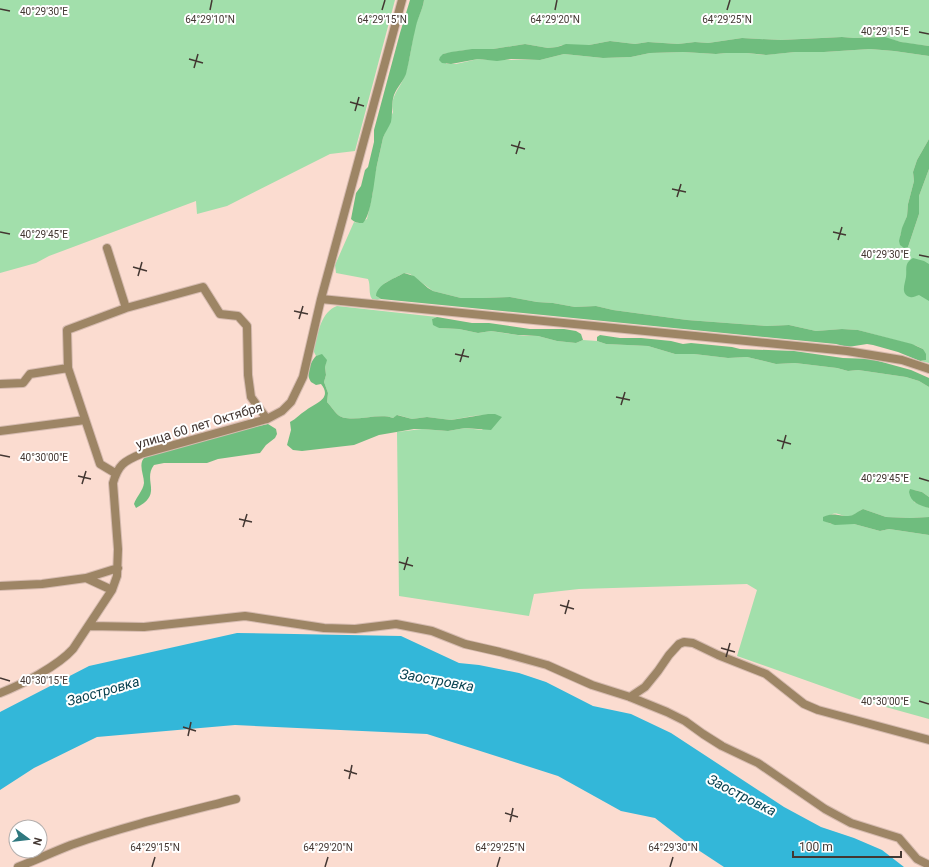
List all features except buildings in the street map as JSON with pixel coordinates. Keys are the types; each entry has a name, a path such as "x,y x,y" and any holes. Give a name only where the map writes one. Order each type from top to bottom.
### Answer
{"street":[{"name":"улица 60 лет Октября","path":"115,473 120,465 141,454 267,419 282,410 291,402 303,377 321,299 402,0"},
{"path":"107,248 126,308"},
{"path":"0,693 11,689 66,658 112,590 118,568 113,483 115,473 100,464 85,420 68,368 67,330 126,308 203,287 220,314 238,316 247,326 248,375 251,397 267,419"},
{"path":"321,299 847,351 902,360 929,369"},
{"path":"0,384 23,383 30,374 68,368"},
{"path":"0,431 85,420"},
{"path":"0,586 42,584 86,578 118,568"},
{"path":"86,578 112,590"},
{"path":"89,626 144,627 245,616 324,628 355,629 396,624 432,631 465,644 547,665 592,685 630,697 685,721 702,734 722,746 758,763 825,809 844,820 902,840 917,859 929,865"},
{"path":"630,697 645,687 679,644 684,642 693,643 718,656 766,674 804,704 818,710 929,740"},
{"path":"18,867 71,845 95,837 147,821 236,799"}],"green space":[{"path":"0,0 395,0 355,151 330,154 227,206 197,214 196,201 49,256 36,263 0,273"},
{"path":"410,0 424,0 423,7 416,26 406,74 393,98 391,122 383,138 369,212 363,223 357,222 351,219 356,193 361,186 365,170 368,167 374,142 374,130"},
{"path":"424,0 929,0 929,46 905,43 881,37 781,40 742,38 708,43 695,42 678,44 648,42 635,44 610,41 589,45 562,45 548,48 525,44 493,49 465,50 443,54 446,64 456,64 478,59 540,60 564,54 603,58 631,57 650,53 683,52 716,54 747,53 765,55 795,52 870,49 929,56 929,139 917,160 913,172 914,181 908,204 907,216 900,236 908,247 919,214 919,196 929,169 929,363 920,361 926,360 923,349 917,346 858,330 842,329 816,331 789,325 767,326 687,320 613,310 596,306 575,307 510,297 461,298 433,291 410,274 404,273 385,283 376,296 381,299 372,299 368,279 336,273 335,265 354,222 358,223 367,219 383,138 393,112 392,106 394,97 405,75 410,57 415,26 422,10"},
{"path":"842,37 885,37 901,42 929,46 929,56 870,49 795,52 766,55 747,53 650,53 631,57 603,58 564,54 540,60 511,59 497,61 478,59 451,64 442,63 439,60 443,54 451,52 472,49 493,49 525,44 548,48 566,44 589,45 610,41 635,44 648,42 678,44 695,42 708,43 742,38 781,40"},
{"path":"929,139 929,169 919,196 919,214 908,247 904,248 900,245 899,241 907,216 908,204 914,181 913,172 917,160"},
{"path":"913,258 929,264 929,301 919,295 910,297 905,294 904,286 907,264"},
{"path":"404,273 414,276 433,291 461,298 510,297 575,307 596,306 613,310 687,320 767,326 789,325 816,331 842,329 858,330 912,344 923,349 926,354 926,360 920,361 898,352 867,344 848,347 836,344 381,299 376,296 379,288"},
{"path":"337,306 437,317 432,319 439,328 459,329 478,333 491,331 524,336 538,336 557,341 576,343 583,340 597,341 606,344 648,346 675,354 694,354 728,358 747,357 776,364 795,363 837,368 848,371 858,370 906,377 919,381 929,387 929,497 922,492 914,490 914,502 929,508 929,517 886,517 863,509 851,516 832,514 823,520 831,524 854,524 880,531 889,529 929,535 929,719 864,701 737,656 757,590 747,584 579,589 534,594 529,616 399,596 397,432 422,429 448,431 465,428 482,430 495,414 451,420 427,417 412,419 398,415 393,418 379,416 355,419 342,417 337,414 327,402 328,393 324,382 326,375 326,360 322,355 316,356 314,347 324,317"},
{"path":"437,317 472,323 489,323 530,329 564,329 576,331 581,334 583,340 576,343 557,341 538,336 491,331 478,333 459,329 439,328 433,325 432,319"},
{"path":"600,335 620,338 641,338 671,341 683,344 691,343 740,349 794,351 843,358 871,359 911,370 929,378 929,387 919,381 906,377 858,370 848,371 837,368 795,363 776,364 747,357 728,358 694,354 675,354 648,346 606,344 597,341 597,337"},
{"path":"322,354 327,360 324,382 328,393 327,402 337,414 342,417 355,419 379,416 393,418 397,415 412,419 427,417 451,420 495,414 502,417 491,430 465,428 448,431 414,429 379,435 354,445 302,451 293,450 287,445 291,430 290,422 324,397 325,393 321,384 316,385 311,382 308,375 309,368 316,356"},
{"path":"268,424 276,429 277,434 260,453 218,459 207,463 164,463 154,465 150,476 151,492 149,498 136,508 134,504 144,483 141,465 146,456 235,431"},
{"path":"910,489 922,492 929,497 929,508 919,505 912,499 909,492"},
{"path":"863,509 886,517 929,517 929,535 889,529 880,531 854,524 835,525 823,521 823,517 833,514 850,516"}],"water":[{"name":"Заостровка","path":"237,633 401,636 459,663 479,665 519,673 546,682 593,706 631,714 671,733 784,807 821,827 854,838 882,850 904,867 724,867 686,842 655,818 621,811 558,776 427,734 235,725 97,737 34,768 0,790 0,712 89,666"}]}
